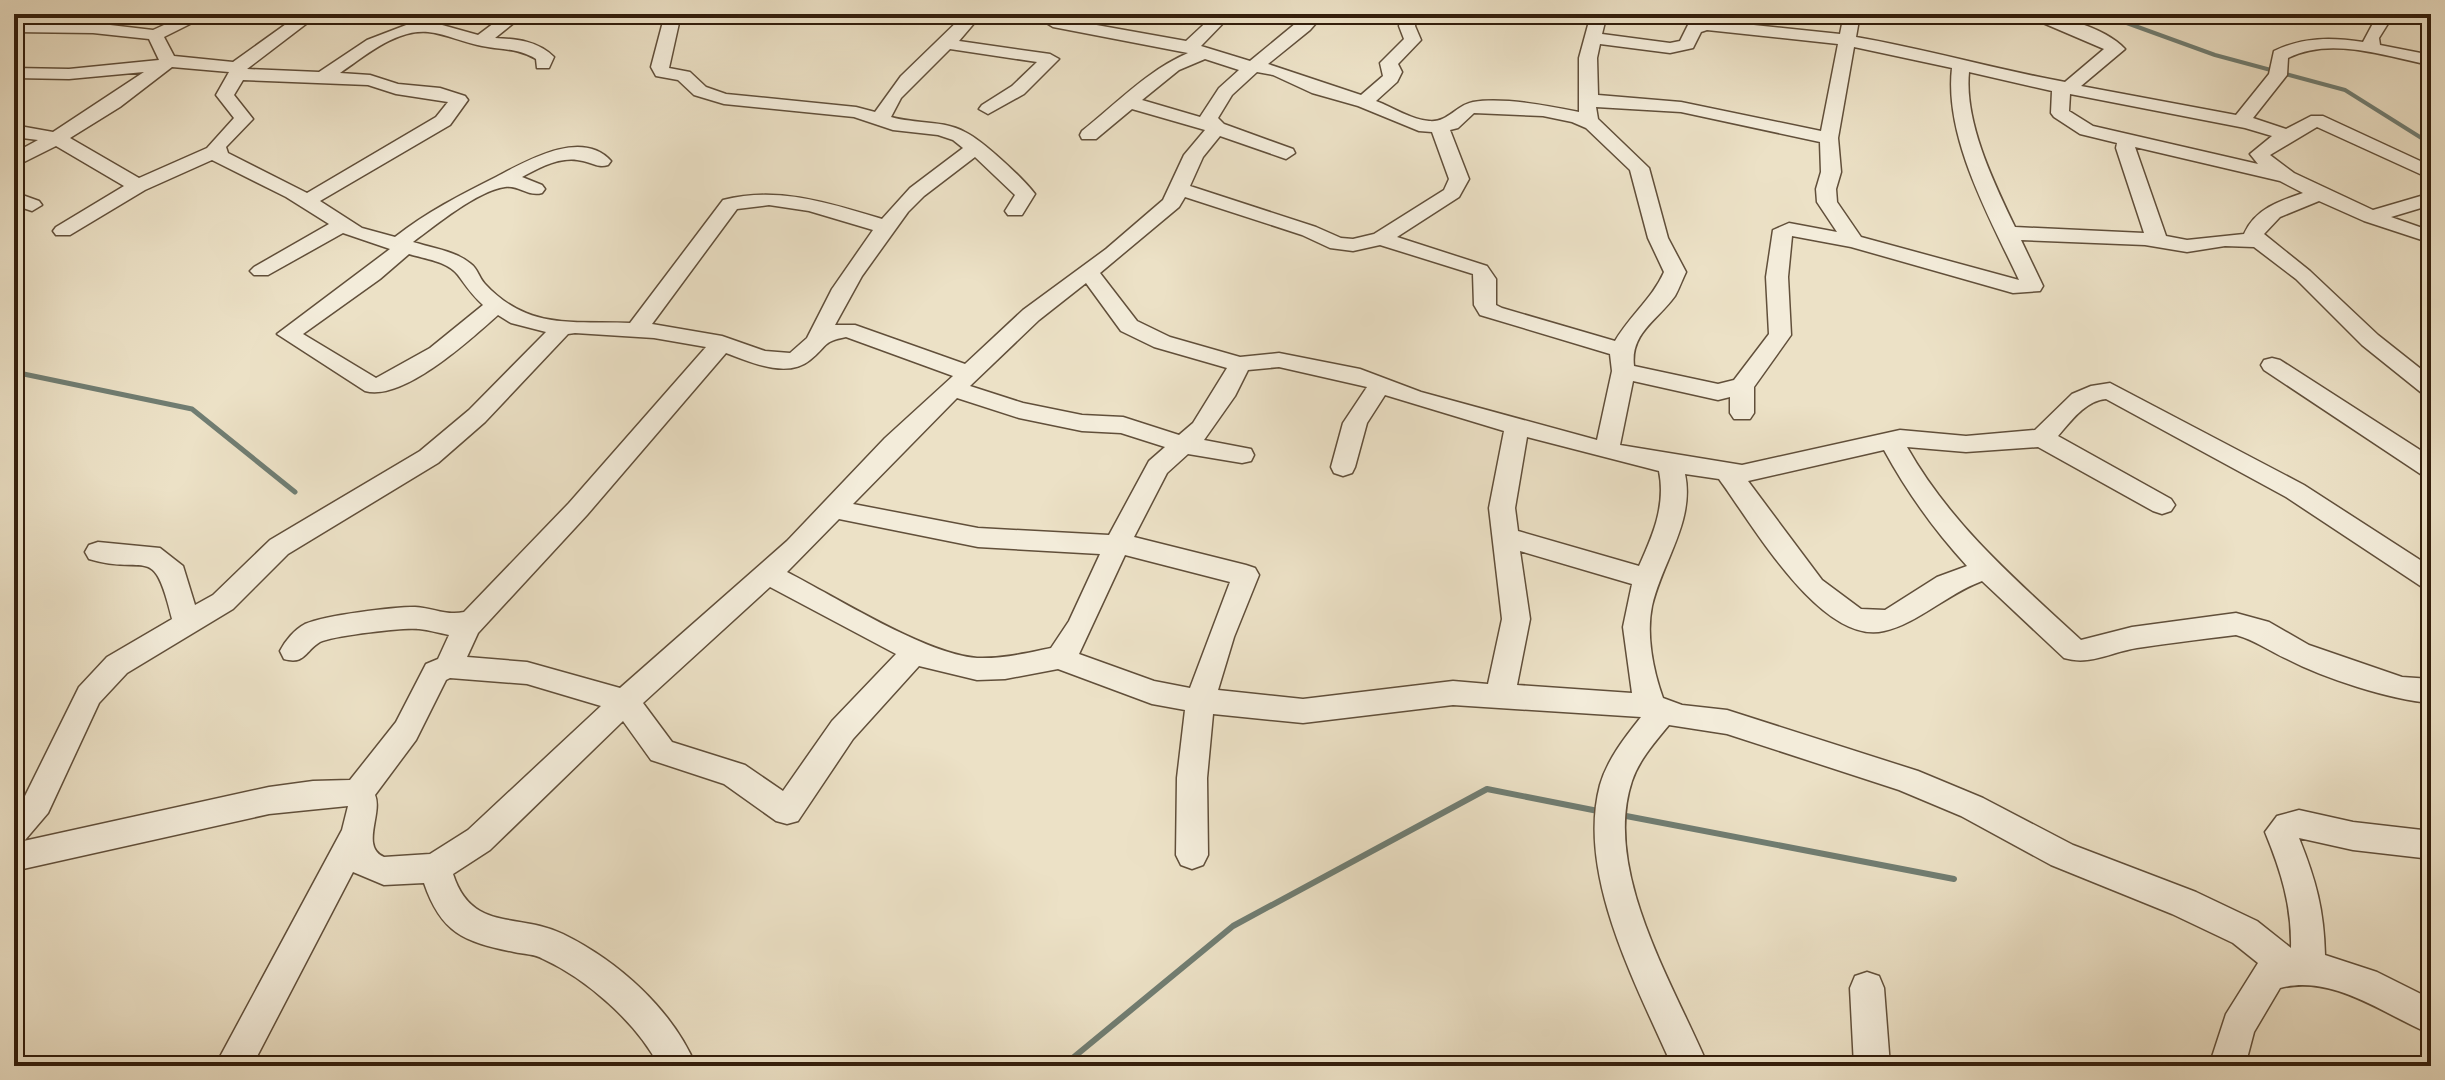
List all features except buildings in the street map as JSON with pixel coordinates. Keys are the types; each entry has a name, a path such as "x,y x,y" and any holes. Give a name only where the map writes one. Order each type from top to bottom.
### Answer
{"street":[{"path":"93,28 113,14"},
{"path":"14,27 93,28 155,35 202,14"},
{"path":"216,151 216,146 244,119 225,95 237,71 311,14"},
{"path":"482,40 517,14"},
{"path":"673,14 660,67 662,72 684,76 700,91 746,103 828,107 882,118 893,124 960,136 1025,194 1015,211"},
{"path":"882,118 883,109 902,85 947,44 974,14"},
{"path":"1040,14 1059,23 1277,70 1318,89 1364,102 1426,127 1440,128 1451,124 1468,109 1478,107 1566,115 1590,110 1681,107 1829,138"},
{"path":"1087,27 1106,14"},
{"path":"1089,135 1195,51 1224,14"},
{"path":"1217,128 1209,118 1218,96 1306,27 1316,14"},
{"path":"1364,102 1391,78 1393,72 1389,63 1401,48 1413,40 1407,26 1409,14"},
{"path":"1599,14 1588,58 1590,110 1639,168 1658,238 1675,272 1674,280 1665,294 1639,319 1622,361 1607,449"},
{"path":"1852,14 1829,138 1831,172 1827,202 1854,241"},
{"path":"2030,14 2093,36 2116,49 2066,87 2060,113 2069,121 2087,130 2127,141 2284,176"},
{"path":"2372,49 2371,38 2386,14"},
{"path":"1591,38 1670,48 1687,44 1698,26 1743,21 1919,53 1961,65 2241,122 2287,135"},
{"path":"1732,47 1743,21"},
{"path":"324,77 347,60 406,28 426,27 482,40 526,45 545,57 543,64"},
{"path":"155,35 166,63"},
{"path":"2241,122 2278,73 2280,55 2292,47 2319,43 2431,60"},
{"path":"947,44 1050,59 1018,90 988,109"},
{"path":"14,161 129,93 166,63"},
{"path":"14,73 69,74 166,63 370,80 396,89 440,93 459,100 459,104 443,121 307,201"},
{"path":"1381,239 1480,270 1487,283 1483,301 1494,315 1536,324 1622,361 1718,392 1742,386 1757,370 1780,335 1777,277 1780,234 1789,229 1854,241 1949,271 2026,289 2032,286 1993,205 1975,159 1958,94 1961,65"},
{"path":"1128,102 1217,128 1286,153"},
{"path":"2431,173 2317,120 2259,154 2263,161 2284,176 2321,194 2403,231 2431,237"},
{"path":"357,833 358,853 370,866 384,871 435,868 479,840 625,701 768,574 894,444 1031,315 1089,272 1172,203 1194,155 1217,128"},
{"path":"1180,189 1309,231 1337,244 1353,245 1381,239 1452,193 1459,179 1440,128"},
{"path":"14,131 57,138 138,186"},
{"path":"2127,141 2125,148 2157,241"},
{"path":"216,151 228,162 307,201 355,232 449,259 465,269 475,287 496,305 519,318 561,329 575,326 636,330 722,343 762,358 794,361 827,330 834,303 912,196 944,169 970,154 973,148"},
{"path":"63,231 138,186 216,151"},
{"path":"496,305 408,372 390,383 373,386 288,334 373,275 401,246 446,211 554,156 577,152 601,161"},
{"path":"501,182 516,181 535,189"},
{"path":"2321,194 2269,214 2254,229 2259,241 2303,275 2370,340 2431,389"},
{"path":"2371,217 2431,199"},
{"path":"636,330 730,204 743,200 788,201 888,228"},
{"path":"261,271 344,224"},
{"path":"2008,233 2157,241 2187,246 2225,240 2259,241"},
{"path":"1089,272 1129,326 1162,342 1240,364 1279,360 1360,376 1380,385 1517,426 1670,463 1728,473 1756,472 1891,440 1966,444 2024,437 2042,438 2162,505"},
{"path":"14,830 37,804 58,754 89,695 117,665 223,602 279,547 429,457 477,416 561,329"},
{"path":"827,330 847,330 961,380 1019,410 1082,423 1123,425 1184,445 1242,455"},
{"path":"448,667 473,621 578,509 722,343"},
{"path":"1059,658 1067,650 1082,622 1117,545 1158,467 1201,429 1227,391 1240,364"},
{"path":"2272,365 2431,469"},
{"path":"1343,467 1355,423 1380,385"},
{"path":"1742,386 1742,413"},
{"path":"2042,438 2081,398 2096,390 2110,391 2295,491 2431,580"},
{"path":"1500,696 1516,619 1502,508 1517,426"},
{"path":"1891,440 1912,478 1946,526 1986,569 2074,650 2086,651 2113,646 2132,638 2236,624 2259,630 2299,653 2401,689 2431,691"},
{"path":"1657,709 1646,693 1636,626 1638,606 1647,578 1669,533 1674,503 1670,463"},
{"path":"1728,473 1813,587 1854,619 1880,622 1895,617 1946,584 1986,569"},
{"path":"833,508 960,536 1052,546 1117,545 1173,556 1222,572 1246,575 1228,615 1201,700 1191,790 1192,855"},
{"path":"1506,537 1647,578"},
{"path":"98,552 151,555 174,573 186,622"},
{"path":"768,574 860,625 934,661 977,669 1005,668 1059,658 1152,692 1303,711 1453,693 1657,709 1727,722 1907,780 1972,807 2062,855 2184,903 2245,932 2299,970"},
{"path":"294,651 312,633 367,623 416,618 453,625 473,621"},
{"path":"14,857 289,796 358,793 406,731 436,672 448,667 527,673 625,701 662,751 734,774 787,811 805,789 820,759 848,724 916,651"},
{"path":"1657,709 1615,786 1611,813 1612,849 1636,941 1690,1066"},
{"path":"233,1066 357,833 364,805 358,793"},
{"path":"2299,970 2308,914 2298,874 2281,832 2288,826 2299,824 2353,836 2431,845"},
{"path":"325,893 370,866"},
{"path":"435,868 449,909 467,924 548,944 592,972 646,1018 678,1066"},
{"path":"2227,1066 2238,1026 2269,975 2321,970 2365,984 2431,1017"},
{"path":"1867,988 1872,1066"}],"waterway":[{"path":"2102,14 2215,55 2345,90 2431,144"},
{"path":"14,372 192,409 295,492"},
{"path":"1063,1066 1233,926 1487,789 1603,812"},
{"path":"1621,815 1954,879"}]}
